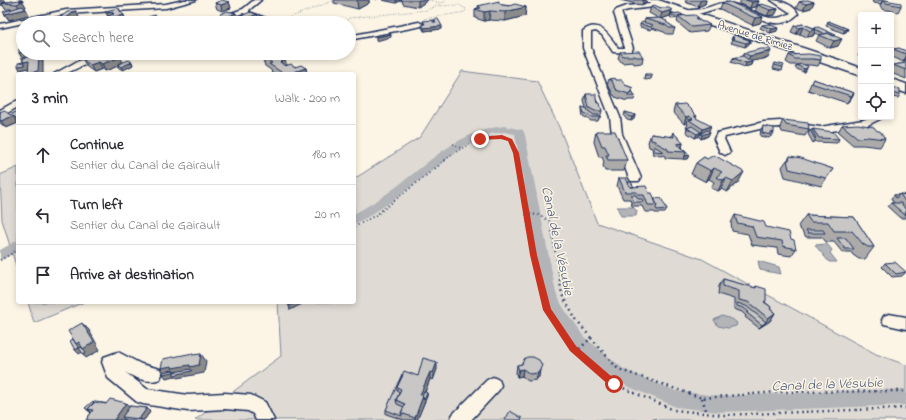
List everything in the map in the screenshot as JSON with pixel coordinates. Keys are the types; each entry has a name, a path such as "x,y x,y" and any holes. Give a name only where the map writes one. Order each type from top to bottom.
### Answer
{"street":[{"path":"47,16 66,12 89,10 166,6 193,0"},
{"path":"227,16 245,10 258,0"},
{"name":"Avenue de Rimiez","path":"649,0 686,14 815,55 858,71"},
{"path":"686,14 727,5 735,6 771,21 778,21 795,14 794,11 774,0"},
{"path":"635,178 617,134 615,117 587,48 587,31 594,29 602,32 613,43 616,50 627,51 629,48 627,46 617,12 662,5"},
{"path":"245,10 257,16"},
{"path":"0,26 16,23"},
{"path":"356,37 419,24"},
{"path":"62,72 91,60"},
{"path":"894,84 906,89"},
{"path":"0,114 16,104"},
{"path":"725,152 720,139 721,135 764,124 780,124 820,130 865,123 872,120"},
{"path":"889,320 906,323"},
{"path":"154,374 138,371 118,359 110,362 114,373 143,396 188,403 225,400 250,403 259,408 265,420"},
{"path":"459,420 492,385"}],"path":[{"path":"294,16 335,0"},
{"path":"429,0 441,3"},
{"path":"356,17 420,11 430,9 448,0"},
{"path":"356,226 376,215 460,148 480,139 502,137 510,140 516,153 533,255 547,310 576,352 614,384 674,410 724,415 906,408"},
{"path":"453,144 460,148"},
{"path":"526,214 539,215 550,220 562,295 576,320 618,369 702,398 777,392 906,391"},
{"path":"0,260 16,251"},
{"path":"576,352 591,338"},
{"path":"702,398 708,413"}],"shaded area":[{"path":"462,71 537,81 559,127 597,223 702,259 876,354 906,365 906,420 195,420 281,356 278,304 356,304 356,178 420,137"},
{"path":"16,168 16,266 2,220 0,175"},
{"path":"617,207 633,207 637,211 636,216 621,216"},
{"path":"827,244 832,250 830,253 837,262 829,262 815,245"},
{"path":"758,261 779,267 781,274 760,270"},
{"path":"29,304 79,304 34,323"},
{"path":"722,316 732,319 737,323 736,326 728,328 718,326 714,320"}],"building":[{"path":"19,0 23,1 17,4 2,3"},
{"path":"222,0 229,2 221,5 215,3"},
{"path":"746,0 756,0 759,1 752,2"},
{"path":"806,0 814,2 806,4 799,2"},
{"path":"884,0 901,3 901,6 886,3"},
{"path":"499,1 502,5 509,6 515,4 526,7 505,12 484,12 475,9 481,8 478,6"},
{"path":"730,2 763,17 755,18 722,3"},
{"path":"762,4 778,9 770,10 758,5"},
{"path":"654,5 672,10 662,13 651,7"},
{"path":"22,6 26,9 5,14 3,12"},
{"path":"119,8 124,15 108,16 114,14 112,12 106,13 105,11"},
{"path":"76,11 69,16 62,16 67,12"},
{"path":"227,11 236,13 229,16 219,16"},
{"path":"250,12 257,14 253,16 241,16"},
{"path":"679,13 683,15 673,16 671,14"},
{"path":"695,15 699,18 696,18 702,22 710,25 692,27 678,16"},
{"path":"659,18 667,21 666,22 675,28 669,28 666,25 645,19"},
{"path":"434,19 438,19 442,26 424,28 422,24 425,24 423,21 433,20 433,22 436,22"},
{"path":"828,21 848,29 845,30 828,23"},
{"path":"642,22 653,25 651,27 640,24"},
{"path":"769,24 778,28 772,29 762,25"},
{"path":"803,24 816,29 810,31 803,27 799,28 794,26"},
{"path":"818,27 836,35 833,36 828,33 825,34 813,28"},
{"path":"389,33 391,34 375,36"},
{"path":"828,33 842,39 834,41 819,35"},
{"path":"735,35 751,41 746,43 732,39"},
{"path":"899,48 906,51 906,54 894,49"},
{"path":"761,49 770,49 771,51 750,56 744,53"},
{"path":"639,51 643,57 623,56 620,52"},
{"path":"809,54 821,56 821,60 795,59 789,55"},
{"path":"743,56 752,62 746,63 733,58"},
{"path":"23,60 39,60 38,71 28,72 29,61 23,62"},
{"path":"83,60 112,60 102,64 99,62 90,65"},
{"path":"129,60 132,62 121,67 118,64"},
{"path":"268,60 285,60 280,62 285,66 291,64 295,67 301,65 306,68 294,72 281,72 269,64 272,63"},
{"path":"23,62 25,65 18,66 18,63"},
{"path":"775,63 784,65 783,67 774,65"},
{"path":"906,63 906,70 894,65"},
{"path":"802,64 808,66 807,68 804,69 797,65"},
{"path":"645,74 651,74 652,76 646,76"},
{"path":"615,78 616,80 622,80 625,85 633,88 629,94 616,90 617,89 612,81 609,79"},
{"path":"813,79 854,93 851,96 811,83"},
{"path":"894,88 900,89 900,95 894,94"},
{"path":"632,91 635,96 628,96 628,95"},
{"path":"586,94 596,94 597,103 600,103 602,111 595,111 589,108"},
{"path":"685,104 697,116 694,116 696,118 711,126 703,129 689,120 693,119 689,116 686,117 675,105"},
{"path":"582,108 587,108 588,111 594,115 599,115 599,117 592,117 584,113"},
{"path":"4,110 10,115 16,112 16,118 13,116 1,121 0,112"},
{"path":"625,112 635,115 632,117 628,116"},
{"path":"783,120 808,123 809,129 786,125"},
{"path":"858,124 874,127 877,131 880,131 885,139 868,137 858,138 842,125"},
{"path":"692,126 701,132 697,134 687,128"},
{"path":"763,126 774,128 774,133 771,132 771,135 762,133"},
{"path":"813,129 833,132 839,139 819,138"},
{"path":"707,130 710,132 702,135 700,134"},
{"path":"810,130 812,130 816,138 815,139"},
{"path":"596,131 615,131 627,160 608,160 606,155 609,155 605,146 602,146"},
{"path":"673,132 683,143 677,144 686,152 668,151 668,149 651,140 651,134 674,137"},
{"path":"654,146 664,152 654,151"},
{"path":"680,147 682,147 690,155 685,156 686,152"},
{"path":"714,155 744,172 733,181 726,178 723,180 716,177 722,172 714,168 711,171 696,163 704,157 707,159"},
{"path":"790,156 801,158 833,169 826,178 789,169 787,160 789,160"},
{"path":"619,178 626,178 630,187 646,186 649,193 652,193 657,205 648,205 644,195 639,195 637,192 625,192"},
{"path":"628,182 631,182 634,187 630,187"},
{"path":"900,194 906,195 906,203"},
{"path":"631,195 636,195 638,199 642,199 643,202 634,202"},
{"path":"661,198 667,209 657,210 657,205 654,199"},
{"path":"891,203 901,203 906,210 906,214 904,214"},
{"path":"735,215 764,222 766,227 789,232 791,239 794,240 796,249 783,246 782,241 756,237 752,226 737,223"},
{"path":"806,215 854,217 874,247 868,247 863,244 852,231 834,231 828,222 811,222"},
{"path":"806,230 823,230 825,233 808,233"},
{"path":"837,238 846,238 854,249 845,249"},
{"path":"895,262 906,272 896,274 885,263"},
{"path":"723,279 756,288 756,286 766,289 766,300 764,302 771,307 770,309 775,313 768,318 748,302 739,300 739,291 723,286"},
{"path":"737,303 746,306 766,322 762,325 747,313 749,312 744,308 737,306"},
{"path":"82,323 94,342 83,349 79,342 76,344 68,331"},
{"path":"73,339 79,348 75,350 70,341"},
{"path":"82,347 86,352 83,354 79,348"},
{"path":"193,353 192,355 201,354 199,365 190,367 190,365 161,368 163,359"},
{"path":"527,357 533,357 539,360 542,365 538,373 530,374 523,369 519,370 517,365 522,364 524,359"},
{"path":"423,358 437,362 433,373 430,372 420,395 423,396 415,418 401,413 405,404 396,400 401,389 397,387 404,371 418,376"},
{"path":"191,369 192,371 174,375 174,372"},
{"path":"173,370 174,372 163,374 163,372"},
{"path":"402,374 403,375 397,387 397,391 400,392 396,400 397,404 404,407 401,413 402,416 386,410"},
{"path":"424,391 427,393 424,400 422,396"},
{"path":"110,399 126,403 114,420 86,420 93,410 88,409 95,402 106,404"},
{"path":"93,401 94,402 88,409 91,412 85,408"},
{"path":"130,406 147,408 139,419 122,417"},
{"path":"510,411 522,418 521,420 505,420"}],"waterway":[{"name":"Canal de la Vésubie","path":"356,219 405,186 461,143 489,131 504,129 519,132 549,293 558,311 579,342 619,375 676,399 719,404 906,397"},
{"name":"Canal de la Vésubie","path":"0,256 16,246"}],"route":[{"path":"480,139 502,137 510,140 516,153 533,255 547,310 573,349 614,384"}]}
